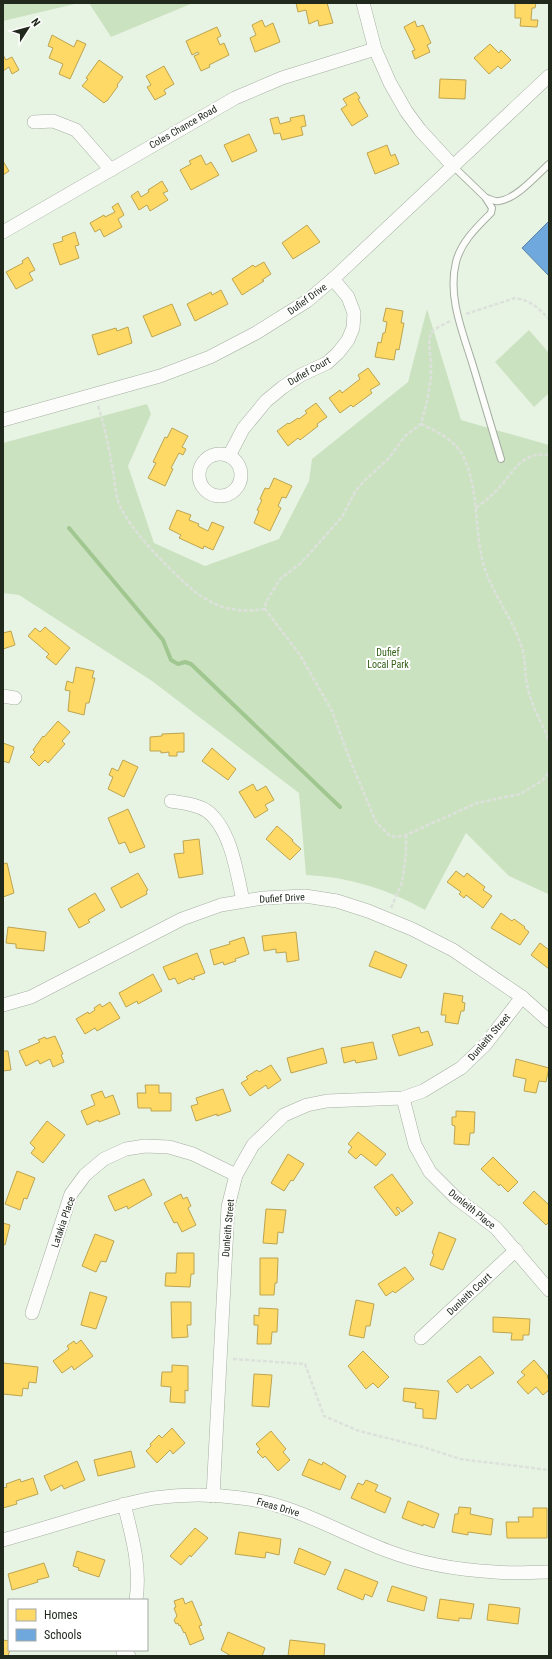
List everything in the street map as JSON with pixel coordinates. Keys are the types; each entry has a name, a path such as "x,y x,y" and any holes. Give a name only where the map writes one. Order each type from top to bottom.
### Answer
{"street":[{"path":"363,3 375,49 390,83 406,111 420,130 453,166"},
{"name":"Coles Chance Road","path":"3,232 235,98 282,78 375,49"},
{"name":"Dufief Drive","path":"3,420 160,376 210,357 256,333 307,301 333,279 549,76"},
{"path":"34,122 52,121 76,130 110,170"},
{"name":"Dufief Court","path":"229,456 243,429 266,400 301,375 327,364 348,340 353,328 354,313 348,297 333,279"},
{"path":"171,801 188,803 206,811 219,824 231,848 244,901"},
{"name":"Dufief Drive","path":"3,1005 31,997 182,919 221,905 263,898 305,896 337,901 386,918 412,929 453,950 522,997 549,1022"},
{"name":"Dunleith Street","path":"213,1496 228,1207 236,1175 253,1145 284,1115 307,1106 327,1100 403,1098 423,1091 461,1068 485,1045 522,997"},
{"name":"Dunleith Place","path":"403,1098 415,1145 430,1172 456,1198 496,1228 549,1290"},
{"name":"Latakia Place","path":"32,1313 72,1194 85,1176 104,1159 126,1149 145,1146 169,1147 194,1154 236,1175"},
{"name":"Dunleith Court","path":"421,1338 516,1250"},
{"name":"Freas Drive","path":"3,1540 124,1504 154,1498 185,1495 213,1496 242,1498 278,1505 313,1518 388,1551 421,1561 496,1573 549,1572"},
{"path":"124,1504 136,1556 138,1590 136,1599"}],"lane":[{"path":"485,197 493,201 499,201 510,196 523,188 549,164"},
{"path":"453,166 485,197 492,208 490,213 469,236 460,249 456,261 453,292 458,318 501,459"}],"path":[{"path":"95,394 105,428 118,500 124,515 136,531 173,571 195,592 226,608 249,611 265,609"},
{"path":"549,740 531,699 527,685 524,655 521,644 498,597 483,561 479,543 476,508 471,479 462,455 454,444 421,424 405,436 389,458 363,482 355,492 342,517 301,563 280,579 266,602 265,609 300,655 332,711 350,760 376,822 389,835 395,837 406,835 477,803 520,794 542,781 549,772"},
{"path":"476,508 488,500 517,465 529,456 549,455"},
{"path":"386,918 402,883 406,853 406,835"},
{"path":"220,1358 305,1364 324,1416 359,1431 423,1447 460,1459 549,1470"}],"green space":[{"path":"3,3 79,3 3,21"},
{"path":"89,3 193,3 111,37"},
{"name":"Dufief Local Park","path":"427,309 461,420 549,445 549,891 548,894 509,876 466,833 425,910 397,896 368,885 338,878 306,875 299,793 152,681 19,595 3,593 3,443 147,404 151,414 128,466 154,543 205,566 279,539 309,481 312,459 408,382"},
{"path":"529,330 549,353 549,393 534,407 495,362"}],"building: Homes":[{"path":"296,3 327,3 333,23 319,26 318,20 309,24 306,10 298,12"},
{"path":"515,3 536,3 535,8 532,8 531,20 538,20 537,27 520,26 521,18 515,18"},
{"path":"262,20 265,27 273,23 280,42 255,52 250,38 256,35 252,25"},
{"path":"415,21 417,27 423,25 431,43 427,45 430,52 415,59 412,51 415,50 404,27"},
{"path":"217,27 221,36 217,38 220,45 224,43 229,55 209,65 210,67 201,71 194,56 199,54 198,52 192,55 186,41"},
{"path":"52,35 74,47 77,40 86,44 70,79 59,74 63,64 49,58 53,48 48,46"},
{"path":"490,44 499,53 501,50 511,60 501,69 498,66 489,74 474,58"},
{"path":"3,55 6,60 12,57 19,70 12,74 9,67 3,71"},
{"path":"99,60 123,77 117,85 118,86 104,103 82,86"},
{"path":"164,66 174,84 164,90 166,94 155,100 147,87 151,85 146,76"},
{"path":"440,79 466,80 465,99 439,98"},
{"path":"356,92 360,98 358,99 368,116 352,126 341,109 347,105 343,99"},
{"path":"304,115 306,126 301,127 303,135 282,140 280,133 274,134 270,119 278,117 280,124 291,121 290,118"},
{"path":"249,134 257,151 232,162 224,145"},
{"path":"387,145 391,156 395,154 399,164 375,174 367,153"},
{"path":"201,155 206,165 211,162 219,175 191,190 180,170 191,164 189,161"},
{"path":"3,161 9,171 3,175"},
{"path":"162,181 168,191 163,193 168,200 150,211 147,205 139,210 131,196 138,191 141,197 149,192 148,190"},
{"path":"118,203 124,215 118,219 122,227 104,237 100,229 95,232 90,223 104,215 105,217 115,212 112,207"},
{"path":"307,225 320,242 293,259 282,243"},
{"path":"75,232 79,245 75,246 79,258 60,265 53,244 63,241 62,237"},
{"path":"28,257 35,270 29,273 33,280 16,289 6,272 23,263 22,261"},
{"path":"264,262 271,274 262,280 264,281 242,295 232,279 253,265 255,267"},
{"path":"221,290 228,304 195,321 187,304 211,292 212,295"},
{"path":"172,304 181,325 152,337 143,316"},
{"path":"386,308 403,311 401,323 404,323 399,350 396,349 394,360 375,357 378,342 381,343 383,333 385,333 387,322 383,321"},
{"path":"128,327 132,343 98,355 92,335 116,328 117,331"},
{"path":"368,368 380,384 370,390 372,393 353,407 351,405 340,413 329,398 340,390 342,393 360,379 358,375"},
{"path":"316,403 327,417 300,440 298,438 288,446 277,431 288,423 289,424 298,418 299,419 307,413 305,411"},
{"path":"172,428 188,436 182,447 186,449 183,455 179,453 171,468 173,469 165,486 148,478 156,463 153,462 165,437 167,438"},
{"path":"274,478 292,486 286,498 282,497 278,506 281,508 270,531 254,523 259,511 257,510 262,500 260,499 265,488 269,489"},
{"path":"177,510 191,515 189,520 199,524 198,526 208,531 212,522 224,527 213,550 204,546 203,549 179,538 181,535 169,529"},
{"path":"45,627 70,648 56,665 46,657 49,654 28,636 35,628 40,632"},
{"path":"11,631 15,645 3,649 3,633"},
{"path":"76,667 94,671 92,678 95,678 89,703 86,703 84,715 68,711 70,691 65,690 67,681 73,683"},
{"path":"58,721 70,732 62,741 65,744 48,763 45,760 39,766 30,757 35,752 33,750 43,736 44,737"},
{"path":"184,733 184,752 177,752 177,756 169,756 169,752 161,753 161,751 150,751 150,737 162,736 162,734"},
{"path":"3,743 14,747 9,763 3,761"},
{"path":"212,748 236,769 228,780 202,761"},
{"path":"123,760 138,767 124,797 108,789 113,777 109,775 112,768 118,771"},
{"path":"253,784 257,791 266,786 274,800 265,805 268,810 255,818 239,792"},
{"path":"128,809 145,847 130,853 125,842 119,844 108,818"},
{"path":"277,826 301,849 290,860 266,839"},
{"path":"199,839 203,874 179,878 174,854 184,853 183,841"},
{"path":"7,863 14,893 3,897 3,864"},
{"path":"456,871 464,877 467,873 485,887 483,890 492,896 483,908 466,895 464,898 459,894 461,892 447,882"},
{"path":"138,873 148,890 146,891 147,894 121,908 111,888"},
{"path":"95,893 105,910 88,920 90,922 79,928 68,909"},
{"path":"501,913 512,921 514,919 529,932 520,945 491,928"},
{"path":"8,927 46,932 44,951 16,948 16,944 6,943"},
{"path":"296,932 299,960 287,962 286,952 276,953 276,949 264,951 262,936"},
{"path":"244,937 249,954 224,965 223,962 214,965 210,950 230,944 229,942"},
{"path":"540,943 549,950 549,969 531,955"},
{"path":"375,951 407,965 401,978 369,966"},
{"path":"197,953 205,973 194,977 195,979 192,980 191,978 178,984 175,978 169,980 163,967"},
{"path":"153,974 162,991 138,1004 137,1001 126,1007 119,993"},
{"path":"444,993 463,996 462,1002 465,1003 464,1011 461,1011 458,1024 445,1022 446,1015 441,1015"},
{"path":"110,1002 120,1018 97,1031 95,1028 85,1034 76,1019 88,1012 89,1014 100,1004 102,1007"},
{"path":"419,1027 421,1033 428,1031 433,1045 399,1056 392,1035"},
{"path":"55,1036 63,1054 61,1055 64,1062 53,1067 50,1059 40,1064 38,1060 26,1066 19,1051 40,1042 38,1040 45,1037 46,1039"},
{"path":"373,1042 377,1059 356,1063 355,1060 344,1063 341,1048"},
{"path":"323,1048 327,1063 291,1073 287,1058"},
{"path":"3,1051 8,1051 11,1070 3,1071"},
{"path":"516,1059 549,1068 546,1082 539,1081 536,1093 524,1091 526,1079 513,1076"},
{"path":"271,1065 281,1080 268,1089 266,1085 250,1096 241,1083 248,1079 246,1077 257,1070 259,1072"},
{"path":"145,1085 159,1085 159,1093 171,1093 171,1111 151,1111 151,1108 138,1108 137,1093 146,1093"},
{"path":"223,1089 231,1111 196,1121 191,1106 198,1104 196,1098"},
{"path":"102,1091 105,1098 113,1095 120,1114 99,1122 98,1120 87,1125 81,1111 95,1105 91,1095"},
{"path":"456,1111 475,1112 474,1133 470,1133 469,1145 454,1144 455,1126 452,1125 452,1117 456,1117"},
{"path":"47,1121 65,1135 43,1163 31,1153 35,1148 30,1143"},
{"path":"358,1132 386,1154 376,1166 361,1154 356,1159 348,1152 352,1147 348,1144"},
{"path":"288,1154 304,1164 293,1181 291,1180 284,1191 271,1183"},
{"path":"493,1157 518,1182 508,1192 500,1184 499,1186 481,1169"},
{"path":"17,1171 35,1178 27,1199 24,1198 20,1210 5,1204"},
{"path":"392,1174 413,1203 402,1212 398,1207 396,1208 400,1213 396,1216 374,1187"},
{"path":"144,1179 152,1195 128,1209 127,1206 115,1211 108,1196"},
{"path":"534,1191 549,1205 549,1222 546,1225 523,1203"},
{"path":"181,1194 183,1199 187,1197 191,1206 188,1208 196,1225 182,1232 177,1222 174,1223 164,1203"},
{"path":"266,1209 286,1210 283,1233 278,1232 277,1244 263,1243"},
{"path":"3,1223 10,1225 5,1245 3,1244"},
{"path":"439,1232 456,1239 443,1270 430,1265 434,1254 432,1253"},
{"path":"95,1234 114,1241 106,1262 101,1261 96,1272 82,1266"},
{"path":"177,1253 194,1253 194,1274 191,1274 190,1287 165,1286 166,1273 176,1273"},
{"path":"260,1258 278,1258 277,1283 275,1283 274,1295 260,1295"},
{"path":"405,1267 414,1279 395,1293 393,1291 386,1296 378,1284"},
{"path":"90,1292 107,1297 96,1329 81,1325"},
{"path":"356,1300 374,1304 370,1326 366,1326 364,1338 349,1335"},
{"path":"171,1302 191,1302 191,1325 187,1325 188,1337 172,1338"},
{"path":"259,1308 278,1309 277,1332 272,1332 271,1344 257,1344 258,1325 254,1325 254,1315 259,1316"},
{"path":"493,1317 530,1319 529,1335 523,1335 523,1340 511,1340 512,1333 493,1332"},
{"path":"81,1340 93,1356 74,1370 72,1366 62,1373 53,1361 69,1349 67,1346 74,1341 76,1344"},
{"path":"363,1351 389,1377 378,1388 373,1383 366,1389 348,1366"},
{"path":"480,1356 494,1373 471,1389 468,1384 457,1393 447,1381"},
{"path":"534,1360 548,1376 549,1390 543,1395 536,1387 528,1394 517,1382 525,1375 521,1372"},
{"path":"3,1363 38,1367 36,1383 29,1382 28,1389 23,1388 22,1396 3,1394"},
{"path":"172,1365 188,1366 188,1391 185,1390 185,1403 170,1402 171,1387 161,1386 162,1372 172,1372"},
{"path":"254,1374 272,1375 269,1407 252,1406"},
{"path":"404,1388 439,1391 436,1419 423,1418 423,1409 415,1408 416,1403 403,1401"},
{"path":"172,1428 185,1443 173,1454 170,1450 157,1463 146,1451 151,1446 150,1444 159,1435 162,1438"},
{"path":"271,1431 286,1449 283,1452 290,1460 278,1471 265,1456 263,1458 257,1452 260,1449 256,1444"},
{"path":"131,1451 135,1467 98,1476 94,1460"},
{"path":"309,1459 322,1465 323,1462 346,1476 340,1490 302,1475"},
{"path":"77,1461 85,1480 64,1489 62,1485 51,1491 44,1476"},
{"path":"33,1478 38,1494 16,1501 17,1504 3,1508 3,1488 7,1487 6,1484 20,1479 21,1482"},
{"path":"366,1480 378,1485 375,1491 391,1498 385,1513 351,1498 358,1483 363,1485"},
{"path":"408,1501 439,1514 434,1528 423,1524 423,1526 402,1518"},
{"path":"459,1507 471,1508 470,1514 493,1519 491,1535 468,1532 468,1535 452,1532 455,1514 458,1514"},
{"path":"533,1508 547,1508 547,1538 507,1538 506,1522 519,1522 518,1517 533,1517"},
{"path":"195,1528 208,1538 191,1557 190,1555 181,1565 170,1556"},
{"path":"239,1532 281,1539 279,1555 266,1552 265,1558 235,1554"},
{"path":"299,1548 331,1562 325,1575 294,1563"},
{"path":"77,1551 105,1560 99,1577 78,1570 79,1568 73,1566"},
{"path":"44,1563 49,1577 12,1590 8,1574"},
{"path":"345,1569 378,1582 372,1597 365,1594 363,1600 337,1589"},
{"path":"392,1586 427,1597 424,1611 387,1601"},
{"path":"183,1598 185,1604 192,1601 202,1625 199,1626 204,1639 190,1645 185,1632 184,1633 180,1625 179,1626 178,1623 176,1624 174,1620 177,1616 174,1608 176,1607 174,1601"},
{"path":"440,1599 474,1604 471,1619 459,1618 459,1621 437,1618"},
{"path":"489,1604 520,1608 518,1624 487,1620"},
{"path":"228,1632 265,1648 262,1656 231,1656 221,1650"},
{"path":"3,1640 8,1641 8,1651 10,1651 8,1656 3,1656"},
{"path":"290,1640 325,1644 324,1656 288,1656"}],"building: Schools":[{"path":"549,221 549,276 522,248"}],"waterway":[{"path":"69,528 163,640 171,660 178,664 185,662 191,664 340,807"}]}
